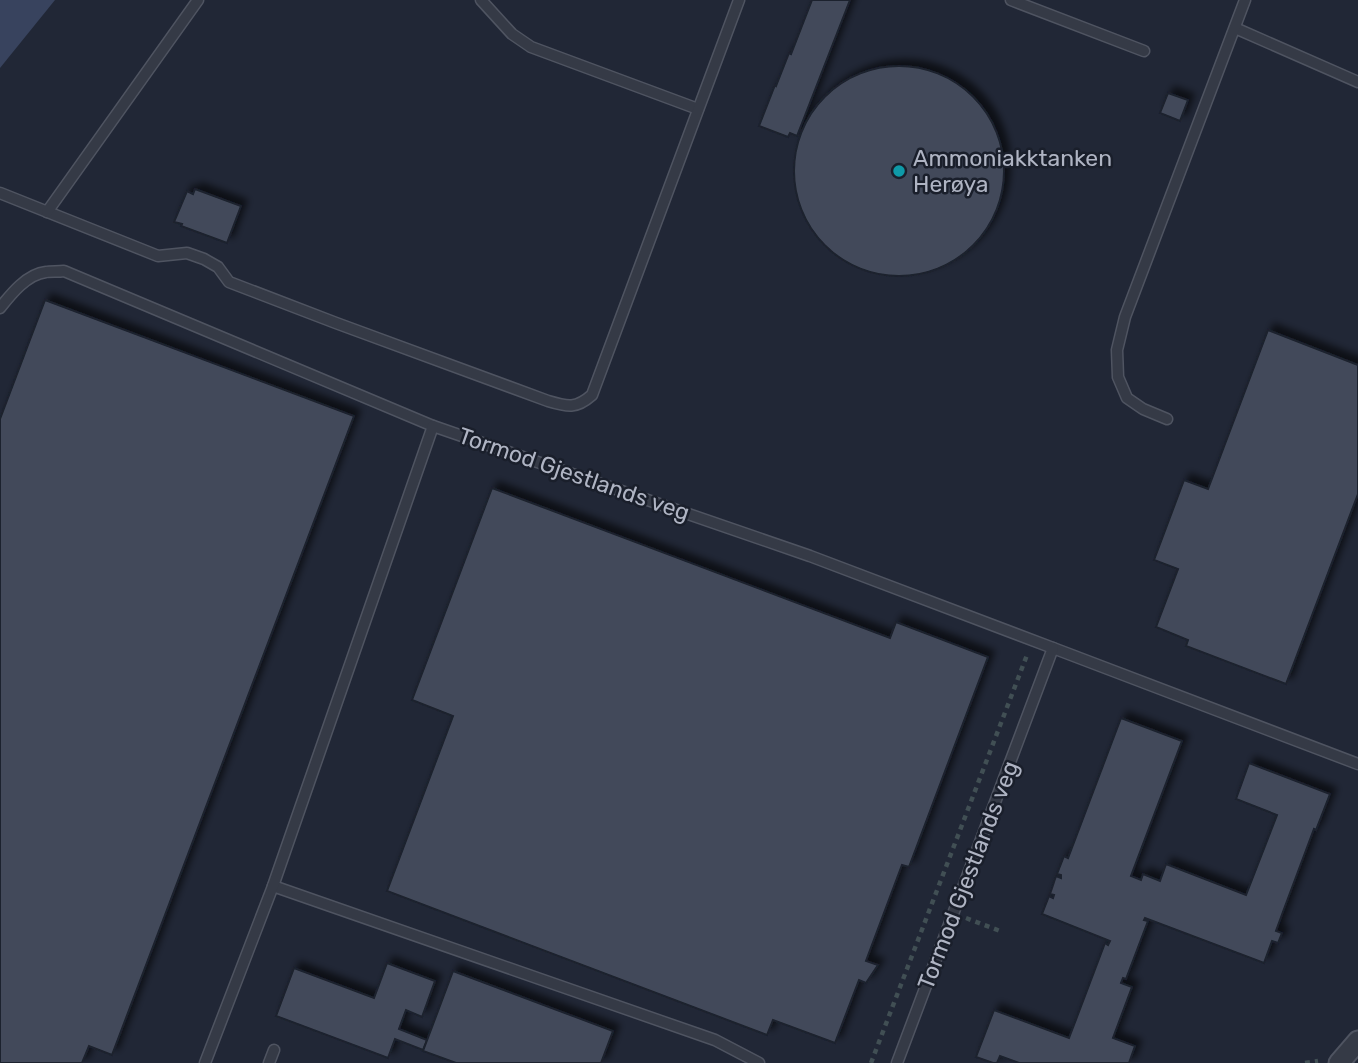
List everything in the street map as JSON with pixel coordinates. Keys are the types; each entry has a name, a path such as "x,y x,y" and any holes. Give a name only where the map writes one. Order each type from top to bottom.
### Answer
{"street":[{"path":"1330,1061 1358,1041"}],"lane":[{"path":"47,212 198,0"},
{"path":"481,0 512,34 531,47 698,109"},
{"path":"0,193 158,256 187,253 204,259 218,267 229,282 241,287 548,401 563,405 580,405 592,395 740,0"},
{"path":"1011,0 1144,51"},
{"path":"1167,419 1143,409 1127,398 1118,377 1117,350 1125,317 1245,0"},
{"path":"1235,28 1358,82"},
{"path":"0,308 27,280 43,272 64,271 433,426"},
{"name":"Tormod Gjestlands veg","path":"205,1063 273,886 433,426 810,556 1358,764"},
{"name":"Tormod Gjestlands veg","path":"897,1063 1053,648"},
{"path":"273,886 715,1040 759,1063"},
{"path":"269,1063 274,1050"}],"path":[{"path":"871,1063 1032,640"},
{"path":"1306,1063 1330,1061"}],"water":[{"path":"0,0 55,0 0,68"}],"building":[{"path":"812,0 850,0 797,136 790,133 788,137 759,126"},
{"name":"Ammoniakktanken Herøya","path":"899,66 939,74 973,97 996,131 1004,171 996,211 973,245 939,268 899,276 859,268 825,245 802,211 794,171 802,131 825,97 859,74"},
{"path":"1168,93 1188,100 1180,121 1160,113"},
{"path":"195,189 241,206 227,243 174,222 187,191 193,194"},
{"path":"45,300 354,416 112,1055 89,1046 82,1063 0,1063 0,419"},
{"path":"1268,330 1358,365 1358,494 1286,684 1186,646 1188,640 1156,627 1178,569 1154,560 1184,480 1208,489"},
{"path":"492,488 890,638 896,622 988,657 909,867 902,865 866,961 878,965 866,983 859,980 835,1043 773,1020 767,1035 387,891 453,716 412,700"},
{"path":"1121,718 1182,741 1131,876 1141,880 1143,874 1160,881 1166,864 1246,895 1277,815 1236,799 1249,763 1330,794 1276,931 1282,933 1278,943 1272,941 1264,963 1145,918 1144,920 1148,921 1126,979 1123,978 1121,983 1132,987 1113,1038 1135,1046 1129,1063 1019,1063 1000,1056 997,1063 993,1063 976,1057 994,1010 1069,1038 1105,943 1108,945 1110,941 1042,914 1049,896 1053,898 1054,895 1050,894 1056,876 1061,878 1061,875 1057,874 1064,856 1068,858"},
{"path":"387,963 435,981 422,1017 406,1010 399,1029 427,1040 423,1050 395,1039 388,1058 276,1016 294,968 374,998"},
{"path":"453,971 613,1031 601,1063 456,1063 423,1051"}],"place":[{"name":"Ammoniakktanken Herøya","path":"899,171"}]}
